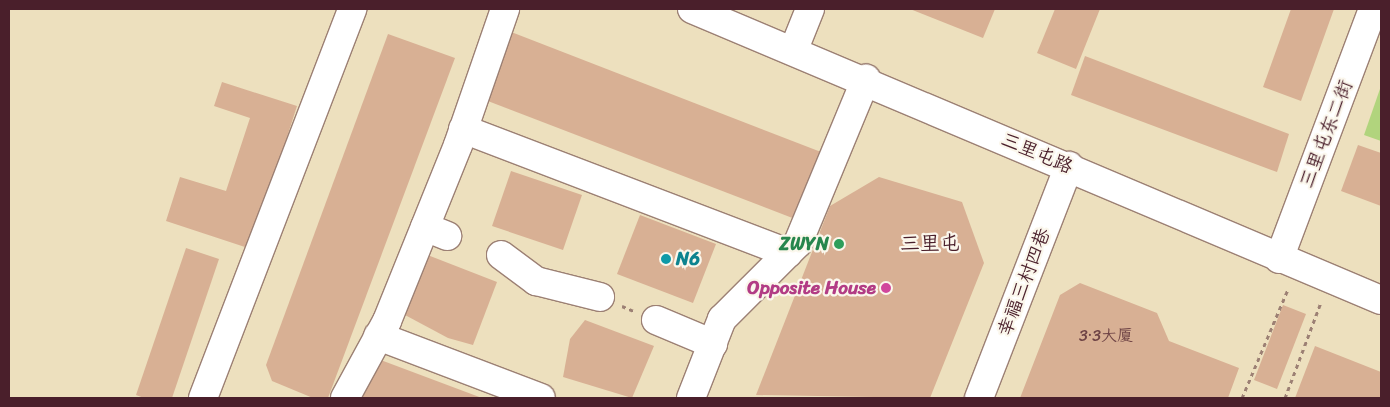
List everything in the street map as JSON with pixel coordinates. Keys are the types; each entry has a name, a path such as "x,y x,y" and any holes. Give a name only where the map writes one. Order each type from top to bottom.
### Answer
{"street":[{"path":"203,398 352,9"},
{"path":"345,398 436,232 463,129 504,9"},
{"name":"三里屯路","path":"692,9 866,79 1279,259 1381,300"},
{"path":"794,49 810,9"},
{"name":"三里屯东二街","path":"1279,259 1374,9"},
{"path":"691,398 722,319 798,244 866,79"},
{"path":"463,129 788,253"},
{"name":"幸福三村四巷","path":"979,398 1069,166"},
{"path":"501,255 536,282 600,297"},
{"path":"656,320 712,344"},
{"path":"378,336 541,398"}],"path":[{"path":"1242,398 1285,288"},
{"path":"600,297 656,320"},
{"path":"1285,398 1321,302"}],"green space":[{"path":"1381,86 1381,141 1364,135"}],"building":[{"path":"910,9 995,9 983,38"},
{"path":"1055,9 1100,9 1076,69 1037,53"},
{"path":"1291,9 1334,9 1301,101 1263,87"},
{"path":"506,30 821,152 795,219 480,98"},
{"path":"388,34 455,58 328,398 313,398 272,381 266,365"},
{"path":"1085,56 1289,134 1277,172 1071,95"},
{"path":"222,82 297,106 251,249 166,221 180,177 226,191 250,118 214,106"},
{"path":"1358,145 1381,153 1381,206 1341,191"},
{"path":"511,171 582,195 563,250 492,226"},
{"name":"Opposite House","path":"879,177 962,202 984,263 930,398 756,395 830,206"},
{"name":"N6","path":"640,215 716,244 693,303 617,274"},
{"path":"186,248 219,259 172,398 144,398 136,395"},
{"path":"425,254 497,282 473,345 448,338 405,315"},
{"path":"1080,283 1157,313 1169,341 1239,368 1228,398 1020,398 1060,295"},
{"path":"1283,305 1306,314 1277,389 1254,380"},
{"path":"585,320 654,346 632,398 563,377 570,339"},
{"path":"1315,346 1381,372 1381,398 1295,398"},
{"path":"378,359 482,398 362,398"}],"place":[{"name":"ZWYN","path":"839,244"},
{"name":"N6","path":"666,259"},
{"name":"Opposite House","path":"886,288"}],"district":[{"name":"三里屯","path":"930,243"}]}
